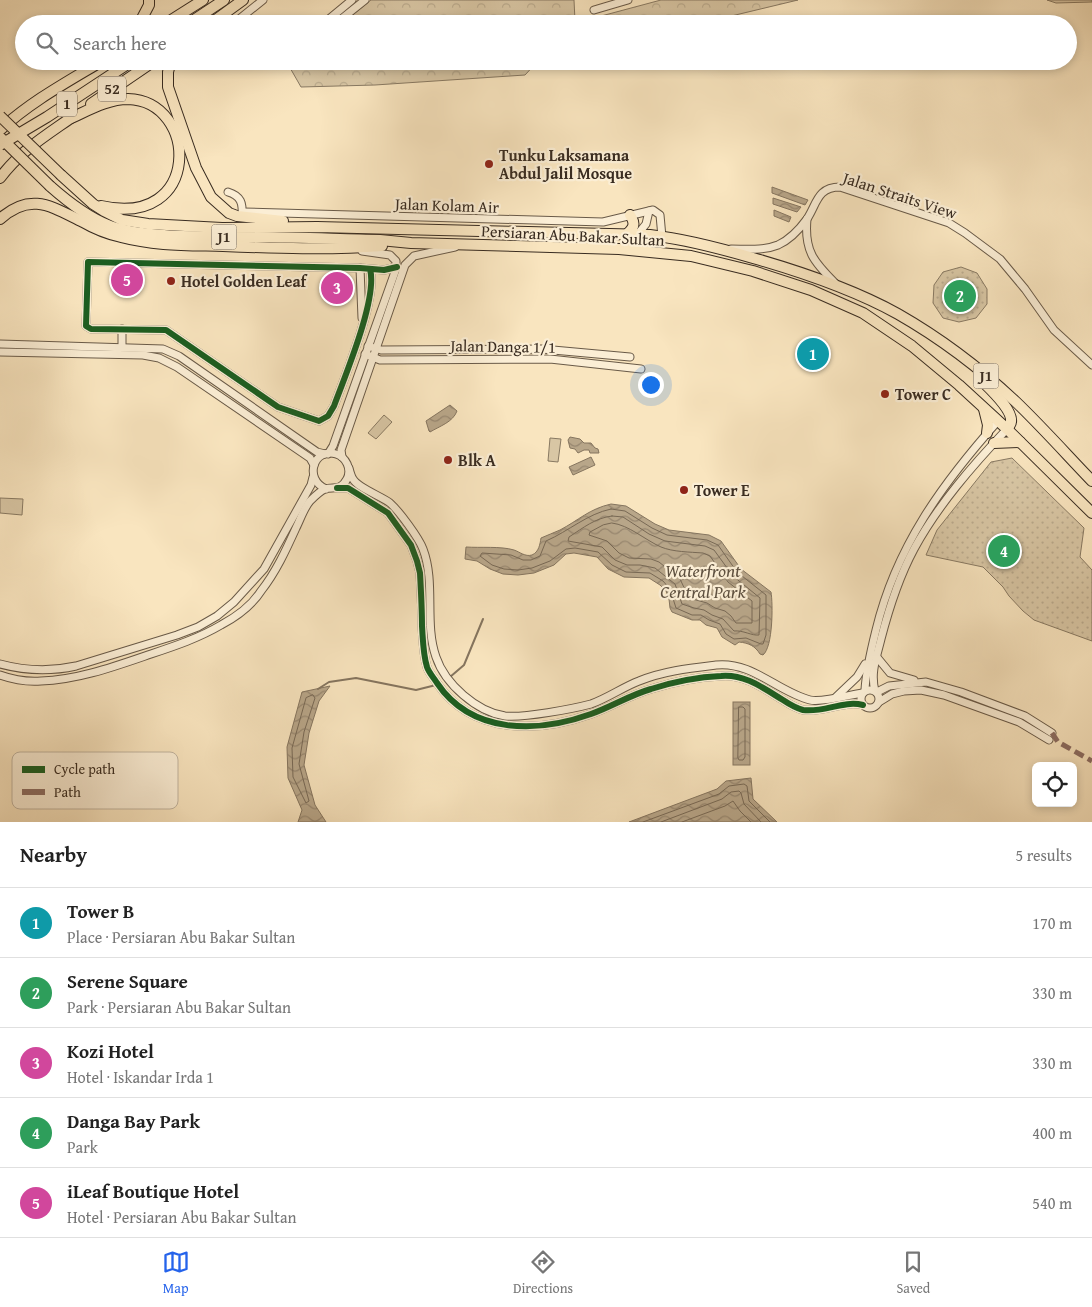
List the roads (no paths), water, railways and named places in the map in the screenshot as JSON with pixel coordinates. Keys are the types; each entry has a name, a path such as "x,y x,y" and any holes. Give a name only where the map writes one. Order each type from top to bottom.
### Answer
{"highway":[{"path":"143,15 149,5 149,0"},
{"path":"179,15 203,0"},
{"path":"202,15 224,0"},
{"path":"222,15 243,0"},
{"name":"52","path":"0,130 30,106 89,70"},
{"name":"1","path":"0,145 47,117 118,70"},
{"name":"52","path":"0,178 10,165 28,148 141,70"},
{"path":"169,70 168,87 196,168 207,190 217,204 229,213 317,227"},
{"path":"71,118 101,104 116,100 142,101 161,111 174,131 180,148 177,174 168,190 158,199 129,209 108,208 93,204"},
{"name":"Persiaran Abu Bakar Sultan","path":"0,116 93,204 122,220 148,224 222,228 317,227 662,237 693,241 780,265 861,296 897,313 928,332 1016,402 1092,481"},
{"name":"Persiaran Abu Bakar Sultan","path":"0,137 66,200 111,226 134,231 210,236 380,240 411,243 619,250 691,256 772,276 848,306 880,323 912,346 959,385 1007,429 1092,513"},
{"path":"0,219 15,208 42,204 57,208 81,222 107,233 145,242 183,246 347,248 411,243"},
{"path":"630,215 634,223 631,235"},
{"path":"947,346 990,390 1010,414 1011,423 1007,429"},
{"path":"984,408 988,433"},
{"path":"998,421 1010,414 1019,415 1027,420 1075,464"},
{"path":"994,443 1020,442"}],"street":[{"path":"244,15 263,0"},
{"path":"340,15 352,0"},
{"path":"341,15 365,0"},
{"path":"594,10 628,0"},
{"name":"Jalan Straits View","path":"720,248 754,249 777,246 792,236 807,219 819,196 824,191 832,187 840,187 949,223 1000,259 1025,289 1054,330 1092,365"},
{"path":"228,192 237,195 241,200 242,214"},
{"path":"631,235 646,224 649,211 653,210 660,215 662,237"},
{"name":"Jalan Kolam Air","path":"242,214 603,222 649,211"},
{"name":"Jalan Straits View","path":"807,219 806,237 810,253 818,265 839,287"},
{"path":"468,245 422,254 408,260 372,347 341,450 342,457 353,480 394,507 418,540 426,557 433,646 436,659 445,675 467,699 505,716 531,715 592,703 640,680 684,669 719,664 736,666 752,672 803,698 813,701 864,692 870,689 876,692"},
{"path":"347,248 390,256 396,264"},
{"path":"370,270 372,286 362,328 334,406 324,420 319,421 278,407 170,332 160,330 92,329 86,326 88,262 360,268 370,270 384,270 396,264"},
{"path":"377,333 396,264"},
{"path":"360,268 362,328"},
{"path":"362,328 377,333"},
{"path":"122,329 122,347"},
{"path":"0,344 156,348 170,352 317,452 335,454 342,457"},
{"name":"Jalan Danga 1/1","path":"372,347 381,350 542,349 630,357"},
{"path":"0,352 154,356 177,367 233,404 310,458 314,465"},
{"path":"0,664 26,670 41,671 60,670 76,666 198,627 217,616 234,602 264,569 311,485 316,460 334,446 369,356"},
{"name":"Jalan Danga 1/1","path":"369,356 380,360 550,359 641,369"},
{"path":"233,404 246,385"},
{"path":"863,705 860,699 864,692 887,592 897,567 935,498 998,421"},
{"path":"836,697 862,671 872,656 903,571 913,550 942,504 1007,429"},
{"path":"337,488 346,480 348,468"},
{"path":"314,477 318,484 326,489"},
{"path":"0,675 23,681 42,682 78,676 118,666 178,645 223,625 241,612 260,593 275,572 310,501 326,489 348,488 388,513 411,545 418,561 420,573 424,652 428,668 444,694 460,708 478,719 505,725 534,726 591,714 649,690 687,680 735,675 749,680 803,710 854,703 873,708 892,694 921,690 936,693 1019,722 1050,737 1025,716 961,692 890,673 872,656"},
{"path":"418,561 426,557"},
{"path":"872,656 872,681 879,702"},
{"path":"876,692 889,686 926,682"}],"water":[{"path":"772,187 808,200 805,205 772,193"},
{"path":"773,198 801,207 797,212 773,204"},
{"path":"774,210 791,217 789,222 774,216"},
{"path":"450,405 457,411 455,415 446,423 430,432 426,421"},
{"path":"570,437 580,439 584,443 591,443 598,449 599,453 590,453 589,450 584,450 578,453 575,449 570,448 568,440"},
{"path":"591,457 595,465 573,475 569,467"},
{"name":"Waterfront Central Park","path":"611,504 626,506 655,524 669,530 709,535 721,541 741,569 771,592 772,615 769,643 763,655 749,644 739,642 735,645 722,637 717,628 706,625 700,620 692,620 672,612 666,591 660,585 649,578 624,577 608,569 597,557 574,553 566,554 554,565 534,573 518,575 503,574 477,561 465,559 466,547 503,548 525,555 532,555 538,550 541,538 560,530 596,509"},
{"path":"330,686 319,701 309,733 304,765 315,805 326,822 298,822 302,810 288,778 287,747 302,692"},
{"path":"733,702 750,702 750,765 733,765"},
{"path":"751,778 753,799 777,822 629,822 717,789 726,781"}],"waterway":[{"path":"450,677 464,665 483,619"},
{"path":"318,689 329,682 356,678 416,690 436,685"}],"place":[{"name":"Tunku Laksamana Abdul Jalil Mosque","path":"489,164"},
{"name":"iLeaf Boutique Hotel","path":"127,280"},
{"name":"Hotel Golden Leaf","path":"171,281"},
{"name":"Kozi Hotel","path":"337,288"},
{"name":"Serene Square","path":"960,296"},
{"name":"Tower B","path":"813,354"},
{"name":"Tower C","path":"885,394"},
{"name":"Blk A","path":"448,460"},
{"name":"Tower E","path":"684,490"},
{"name":"Danga Bay Park","path":"1004,551"}]}
